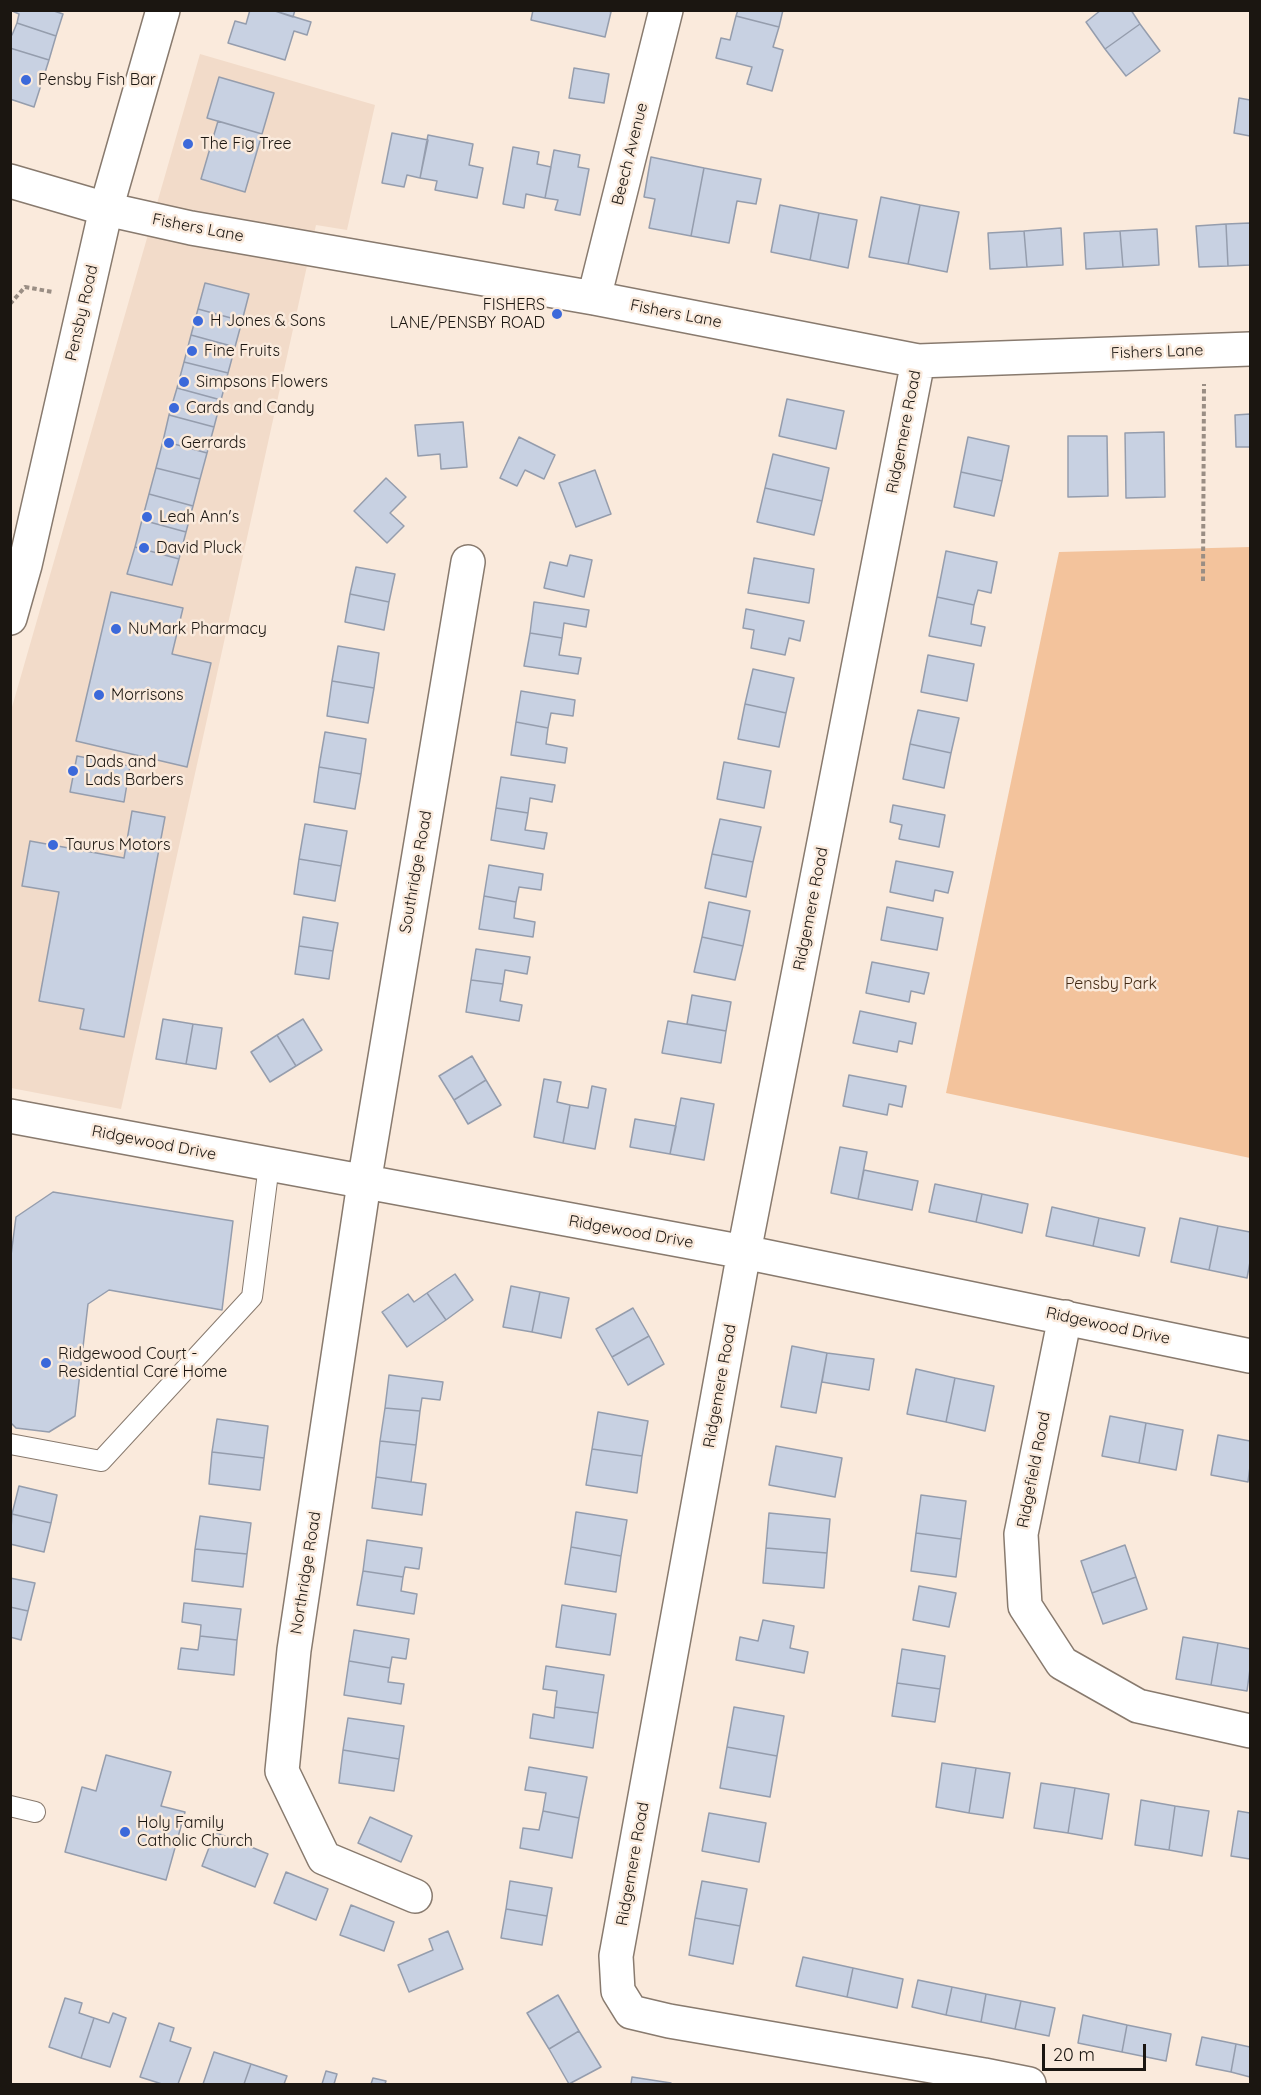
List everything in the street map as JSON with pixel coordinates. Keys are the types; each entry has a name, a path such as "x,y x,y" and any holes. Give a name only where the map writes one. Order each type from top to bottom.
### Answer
{"street":[{"name":"Pensby Road","path":"11,615 25,565 106,209 163,10"},
{"name":"Beech Avenue","path":"594,298 666,10"},
{"name":"Fishers Lane","path":"10,181 106,209 191,228 594,298 918,361 1251,349"},
{"name":"Ridgemere Road","path":"918,361 744,1252 616,1956 618,1991 632,2012 983,2080 1029,2085"},
{"name":"Southridge Road","path":"364,1183 468,562"},
{"name":"Ridgewood Drive","path":"10,1116 744,1252 1251,1356"},
{"name":"Northridge Road","path":"364,1183 294,1650 282,1771 324,1858 415,1896"},
{"name":"Ridgefield Road","path":"1065,1317 1022,1534 1025,1606 1062,1663 1138,1706 1251,1731"}],"lane":[{"path":"10,1444 100,1461 252,1297 269,1165"},
{"path":"10,1806 35,1812"}],"path":[{"path":"10,304 25,287 86,298"},
{"path":"1203,581 1204,351"}],"shaded area":[{"path":"200,54 375,105 347,230 316,225 121,1109 11,1088 10,714"}],"green space":[{"name":"Pensby Park","path":"1250,547 1250,1158 946,1093 1059,552"}],"building":[{"path":"10,10 51,10 63,14 56,36 17,23 19,14"},
{"path":"250,10 272,10 311,22 307,35 294,31 285,60 228,43 235,21 246,24"},
{"path":"272,10 295,10 293,17"},
{"path":"533,10 607,10 611,12 605,37 531,20"},
{"path":"738,10 783,10 779,27 736,16"},
{"path":"1101,10 1131,10 1140,24 1105,49 1086,22"},
{"path":"736,16 779,27 773,47 783,50 772,91 747,84 752,67 716,58 721,38 730,40"},
{"path":"17,23 56,36 49,60 10,48 10,34 12,35"},
{"path":"1140,24 1160,51 1126,76 1105,49"},
{"name":"Pensby Fish Bar","path":"10,48 49,60 34,107 10,99"},
{"path":"574,68 609,74 604,103 569,98"},
{"path":"219,77 274,93 262,134 207,118"},
{"path":"1239,98 1250,100 1250,136 1234,133"},
{"path":"218,121 262,134 245,192 201,179"},
{"path":"392,133 428,140 420,178 407,175 404,187 382,183"},
{"path":"428,135 473,144 469,165 483,168 477,198 435,190 437,181 420,178"},
{"path":"513,147 539,152 537,164 551,167 545,198 526,194 524,208 503,204"},
{"path":"554,150 580,155 578,167 589,169 580,215 555,210 558,200 545,198"},
{"path":"651,157 704,168 691,236 649,228 655,199 644,197"},
{"path":"704,168 761,179 756,204 737,201 729,243 691,236"},
{"path":"881,197 920,205 908,264 869,257"},
{"path":"780,205 819,213 810,260 771,252"},
{"path":"920,205 959,212 947,272 908,264"},
{"path":"819,213 857,220 848,268 810,260"},
{"path":"1250,223 1250,265 1228,266 1226,224"},
{"path":"1226,224 1228,266 1199,267 1196,226"},
{"path":"1061,228 1063,265 1027,267 1024,231"},
{"path":"1157,229 1159,265 1123,267 1120,231"},
{"path":"1024,231 1027,267 990,269 988,233"},
{"path":"1120,231 1123,267 1086,269 1084,233"},
{"path":"205,283 249,294 242,321 198,309"},
{"path":"198,309 242,321 235,347 191,335"},
{"path":"191,335 235,347 228,373 184,362"},
{"path":"184,362 228,373 221,400 177,388"},
{"path":"177,388 221,400 214,427 169,415"},
{"path":"787,399 844,411 836,449 779,436"},
{"path":"1250,414 1250,447 1236,447 1235,415"},
{"path":"169,415 214,427 207,453 163,441"},
{"path":"463,422 467,467 441,469 440,454 418,456 415,425"},
{"path":"1164,432 1165,497 1126,498 1125,433"},
{"path":"1068,436 1107,436 1108,496 1068,497"},
{"path":"519,437 555,455 544,479 525,470 517,486 500,478"},
{"path":"968,437 1009,446 1002,481 961,472"},
{"path":"163,441 207,453 200,479 156,468"},
{"path":"773,454 829,468 822,501 765,488"},
{"path":"156,468 200,479 193,506 149,494"},
{"path":"595,470 611,514 576,527 559,483"},
{"path":"961,472 1002,481 994,516 954,507"},
{"path":"386,478 406,497 390,513 404,526 387,543 354,511"},
{"path":"765,488 822,501 814,535 757,522"},
{"path":"149,494 193,506 186,532 142,520"},
{"path":"142,520 186,532 179,559 135,547"},
{"path":"135,547 179,559 172,585 127,574"},
{"path":"946,551 997,562 991,593 978,590 974,605 937,597"},
{"path":"570,555 592,560 584,597 544,588 550,562 567,566"},
{"path":"754,558 814,569 809,603 748,593"},
{"path":"356,567 395,574 389,602 350,594"},
{"path":"111,592 183,608 172,654 211,663 187,767 76,741"},
{"path":"350,594 389,602 384,630 345,622"},
{"path":"937,597 974,605 971,624 985,627 981,646 929,636"},
{"path":"534,602 589,610 586,627 564,623 562,638 530,633"},
{"path":"746,609 804,621 800,641 789,638 785,655 751,648 754,630 743,628"},
{"path":"530,633 562,638 559,655 581,658 578,674 524,666"},
{"path":"338,646 379,653 374,688 332,681"},
{"path":"928,655 974,664 967,701 921,692"},
{"path":"753,669 794,678 786,713 745,704"},
{"path":"332,681 374,688 368,723 327,716"},
{"path":"521,691 575,700 573,716 551,713 548,728 516,722"},
{"path":"745,704 786,713 779,747 738,739"},
{"path":"918,710 959,718 951,753 910,744"},
{"path":"516,722 548,728 546,744 567,748 565,763 511,755"},
{"path":"325,732 366,739 361,774 319,767"},
{"path":"910,744 951,753 944,788 903,779"},
{"path":"77,756 130,766 124,802 70,792"},
{"path":"724,762 771,771 764,808 717,799"},
{"path":"319,767 361,774 355,809 314,802"},
{"path":"501,777 555,785 552,802 530,798 528,813 496,808"},
{"path":"893,805 945,815 939,847 899,839 902,825 890,822"},
{"path":"496,808 528,813 525,830 547,833 544,849 491,840"},
{"path":"132,811 165,817 124,1037 80,1029 84,1009 39,1001 59,892 22,886 30,841 124,858"},
{"path":"720,819 761,827 753,862 712,854"},
{"path":"305,824 347,831 341,866 299,859"},
{"path":"712,854 753,862 746,897 705,888"},
{"path":"299,859 341,866 335,901 294,894"},
{"path":"896,861 953,872 948,893 935,890 933,901 890,892"},
{"path":"489,865 543,874 541,890 519,887 516,902 484,896"},
{"path":"484,896 516,902 514,918 535,922 533,937 479,929"},
{"path":"709,902 750,911 743,946 702,937"},
{"path":"887,907 943,918 937,950 881,940"},
{"path":"303,917 338,923 333,951 299,946"},
{"path":"702,937 743,946 735,980 694,972"},
{"path":"299,946 333,951 329,979 295,974"},
{"path":"476,949 530,957 527,974 505,970 503,984 471,980"},
{"path":"872,962 929,973 924,994 911,991 909,1002 866,993"},
{"path":"471,980 503,984 500,1001 522,1005 519,1021 466,1012"},
{"path":"692,995 731,1002 726,1031 687,1024"},
{"path":"860,1011 916,1023 912,1044 899,1041 897,1052 853,1043"},
{"path":"163,1019 193,1024 186,1064 156,1059"},
{"path":"303,1019 322,1050 296,1066 277,1035"},
{"path":"668,1021 726,1031 721,1063 662,1053"},
{"path":"193,1024 222,1028 216,1069 186,1064"},
{"path":"277,1035 296,1066 270,1082 251,1052"},
{"path":"472,1056 486,1080 454,1100 439,1076"},
{"path":"849,1075 906,1086 902,1107 889,1104 887,1115 843,1106"},
{"path":"544,1079 561,1082 557,1102 570,1105 563,1143 534,1137"},
{"path":"486,1080 501,1105 468,1124 454,1100"},
{"path":"592,1086 606,1089 595,1149 563,1143 570,1105 588,1108"},
{"path":"681,1098 714,1104 704,1160 670,1154"},
{"path":"635,1119 676,1126 670,1154 630,1147"},
{"path":"840,1147 867,1152 858,1199 831,1193"},
{"path":"864,1170 918,1181 912,1210 858,1199"},
{"path":"935,1184 982,1194 976,1222 929,1212"},
{"name":"Ridgewood Court - Residential Care Home","path":"53,1192 233,1221 222,1310 109,1290 88,1304 75,1416 49,1432 16,1428 10,1422 10,1263 16,1217"},
{"path":"982,1194 1028,1204 1022,1233 976,1222"},
{"path":"1052,1207 1099,1218 1093,1246 1046,1236"},
{"path":"1099,1218 1145,1228 1139,1256 1093,1246"},
{"path":"1180,1218 1218,1226 1209,1270 1171,1262"},
{"path":"1218,1226 1250,1232 1250,1262 1247,1278 1209,1270"},
{"path":"455,1274 473,1300 446,1320 427,1293"},
{"path":"511,1286 540,1292 532,1332 503,1327"},
{"path":"540,1292 569,1298 561,1338 532,1332"},
{"path":"427,1293 446,1320 407,1347 382,1312 408,1294 414,1302"},
{"path":"633,1308 649,1336 612,1357 596,1329"},
{"path":"649,1336 664,1364 628,1385 612,1357"},
{"path":"792,1346 827,1353 816,1413 781,1407"},
{"path":"827,1353 874,1359 869,1390 822,1382"},
{"path":"916,1369 955,1378 946,1422 907,1414"},
{"path":"389,1375 443,1382 440,1400 422,1398 420,1411 385,1408"},
{"path":"955,1378 994,1386 985,1431 946,1422"},
{"path":"385,1408 420,1411 416,1445 380,1441"},
{"path":"598,1412 648,1421 642,1456 592,1449"},
{"path":"1110,1416 1146,1423 1139,1463 1102,1456"},
{"path":"217,1419 268,1426 264,1458 212,1452"},
{"path":"1146,1423 1183,1430 1176,1470 1139,1463"},
{"path":"1218,1435 1250,1441 1248,1482 1211,1475"},
{"path":"380,1441 416,1445 411,1482 376,1477"},
{"path":"776,1446 842,1458 835,1497 769,1485"},
{"path":"592,1449 642,1456 637,1493 586,1485"},
{"path":"212,1452 264,1458 260,1490 209,1484"},
{"path":"376,1477 426,1484 422,1515 372,1508"},
{"path":"19,1486 57,1495 51,1523 12,1514"},
{"path":"921,1495 966,1501 961,1539 916,1533"},
{"path":"576,1512 627,1520 621,1556 571,1547"},
{"path":"769,1513 830,1519 827,1553 766,1548"},
{"path":"12,1514 51,1523 44,1552 10,1544"},
{"path":"200,1516 251,1523 247,1554 195,1549"},
{"path":"916,1533 961,1539 956,1577 911,1571"},
{"path":"367,1540 422,1548 419,1569 405,1567 403,1577 363,1571"},
{"path":"1125,1545 1136,1577 1092,1593 1081,1561"},
{"path":"571,1547 621,1556 616,1592 565,1584"},
{"path":"766,1548 827,1553 824,1588 763,1583"},
{"path":"195,1549 247,1554 243,1587 192,1581"},
{"path":"363,1571 403,1577 401,1591 417,1594 414,1614 357,1605"},
{"path":"1136,1577 1147,1609 1103,1624 1092,1593"},
{"path":"10,1578 35,1583 28,1611 10,1607"},
{"path":"919,1586 956,1593 949,1627 913,1620"},
{"path":"184,1603 241,1609 237,1640 200,1636 201,1625 182,1622"},
{"path":"562,1605 616,1614 610,1655 556,1647"},
{"path":"10,1607 28,1611 21,1640 10,1637"},
{"path":"763,1620 794,1626 790,1648 808,1652 804,1673 736,1660 740,1637 758,1641"},
{"path":"354,1630 409,1639 406,1659 392,1657 390,1668 349,1661"},
{"path":"200,1636 237,1640 234,1675 178,1669 181,1648 198,1650"},
{"path":"1183,1637 1218,1643 1211,1685 1176,1679"},
{"path":"1218,1643 1250,1649 1247,1691 1211,1685"},
{"path":"902,1649 945,1656 940,1689 897,1683"},
{"path":"349,1661 390,1668 388,1682 404,1684 401,1704 344,1695"},
{"path":"546,1666 604,1675 598,1713 555,1707 557,1691 543,1689"},
{"path":"897,1683 940,1689 935,1722 892,1716"},
{"path":"555,1707 598,1713 593,1748 530,1738 533,1714 554,1718"},
{"path":"734,1707 784,1716 777,1756 727,1747"},
{"path":"348,1718 404,1726 399,1759 343,1750"},
{"path":"727,1747 777,1756 770,1797 720,1788"},
{"path":"343,1750 399,1759 394,1791 339,1783"},
{"name":"Holy Family Catholic Church","path":"106,1755 171,1772 161,1806 185,1812 166,1880 65,1852 82,1787 96,1791"},
{"path":"942,1763 976,1768 969,1813 936,1807"},
{"path":"529,1767 587,1777 579,1818 543,1811 546,1793 525,1790"},
{"path":"976,1768 1010,1773 1003,1818 969,1813"},
{"path":"1041,1783 1075,1788 1068,1833 1034,1828"},
{"path":"1075,1788 1109,1794 1102,1839 1068,1833"},
{"path":"1141,1800 1175,1806 1169,1850 1135,1845"},
{"path":"1175,1806 1209,1811 1202,1856 1169,1850"},
{"path":"543,1811 579,1818 572,1858 520,1848 523,1828 539,1830"},
{"path":"1238,1811 1250,1813 1250,1859 1231,1856"},
{"path":"709,1813 766,1823 759,1862 702,1851"},
{"path":"370,1817 412,1836 401,1862 358,1843"},
{"path":"215,1832 268,1854 255,1887 202,1866"},
{"path":"286,1872 328,1889 316,1920 274,1903"},
{"path":"510,1881 552,1888 547,1916 506,1909"},
{"path":"702,1881 747,1889 740,1926 695,1918"},
{"path":"351,1905 394,1922 384,1951 340,1935"},
{"path":"506,1909 547,1916 542,1945 501,1938"},
{"path":"695,1918 740,1926 733,1964 689,1955"},
{"path":"448,1931 463,1969 409,1992 398,1965 433,1950 429,1939"},
{"path":"803,1957 853,1968 847,1997 796,1986"},
{"path":"853,1968 903,1979 897,2008 847,1997"},
{"path":"918,1980 952,1987 946,2015 912,2007"},
{"path":"952,1987 986,1994 981,2022 946,2015"},
{"path":"986,1994 1021,2001 1015,2029 981,2022"},
{"path":"558,1995 579,2031 549,2049 527,2013"},
{"path":"65,1998 82,2003 79,2013 94,2018 81,2058 49,2047"},
{"path":"1021,2001 1055,2008 1049,2036 1015,2029"},
{"path":"113,2013 126,2018 110,2067 81,2058 94,2018 109,2023"},
{"path":"1083,2015 1127,2025 1122,2052 1078,2043"},
{"path":"159,2023 174,2028 170,2041 191,2048 178,2084 162,2084 140,2077"},
{"path":"1127,2025 1171,2034 1166,2061 1122,2052"},
{"path":"579,2031 601,2067 569,2084 549,2049"},
{"path":"1202,2037 1236,2044 1231,2072 1196,2065"},
{"path":"1236,2044 1250,2047 1250,2077 1231,2072"},
{"path":"214,2052 251,2064 244,2084 203,2084"},
{"path":"251,2064 287,2076 284,2084 244,2084"},
{"path":"326,2071 337,2074 334,2084 322,2084"},
{"path":"632,2077 671,2083 671,2084 631,2084"},
{"path":"373,2078 386,2081 385,2084 371,2084"}],"place":[{"name":"Pensby Fish Bar","path":"26,80"},
{"name":"The Fig Tree","path":"188,144"},
{"name":"FISHERS LANE/PENSBY ROAD","path":"557,314"},
{"name":"H Jones & Sons","path":"198,321"},
{"name":"Fine Fruits","path":"192,351"},
{"name":"Simpsons Flowers","path":"184,382"},
{"name":"Cards and Candy","path":"174,408"},
{"name":"Gerrards","path":"169,443"},
{"name":"Leah Ann's","path":"147,517"},
{"name":"David Pluck","path":"144,548"},
{"name":"NuMark Pharmacy","path":"116,629"},
{"name":"Morrisons","path":"99,695"},
{"name":"Dads and Lads Barbers","path":"73,771"},
{"name":"Taurus Motors","path":"53,845"},
{"name":"Ridgewood Court - Residential Care Home","path":"46,1363"},
{"name":"Holy Family Catholic Church","path":"125,1832"}]}
